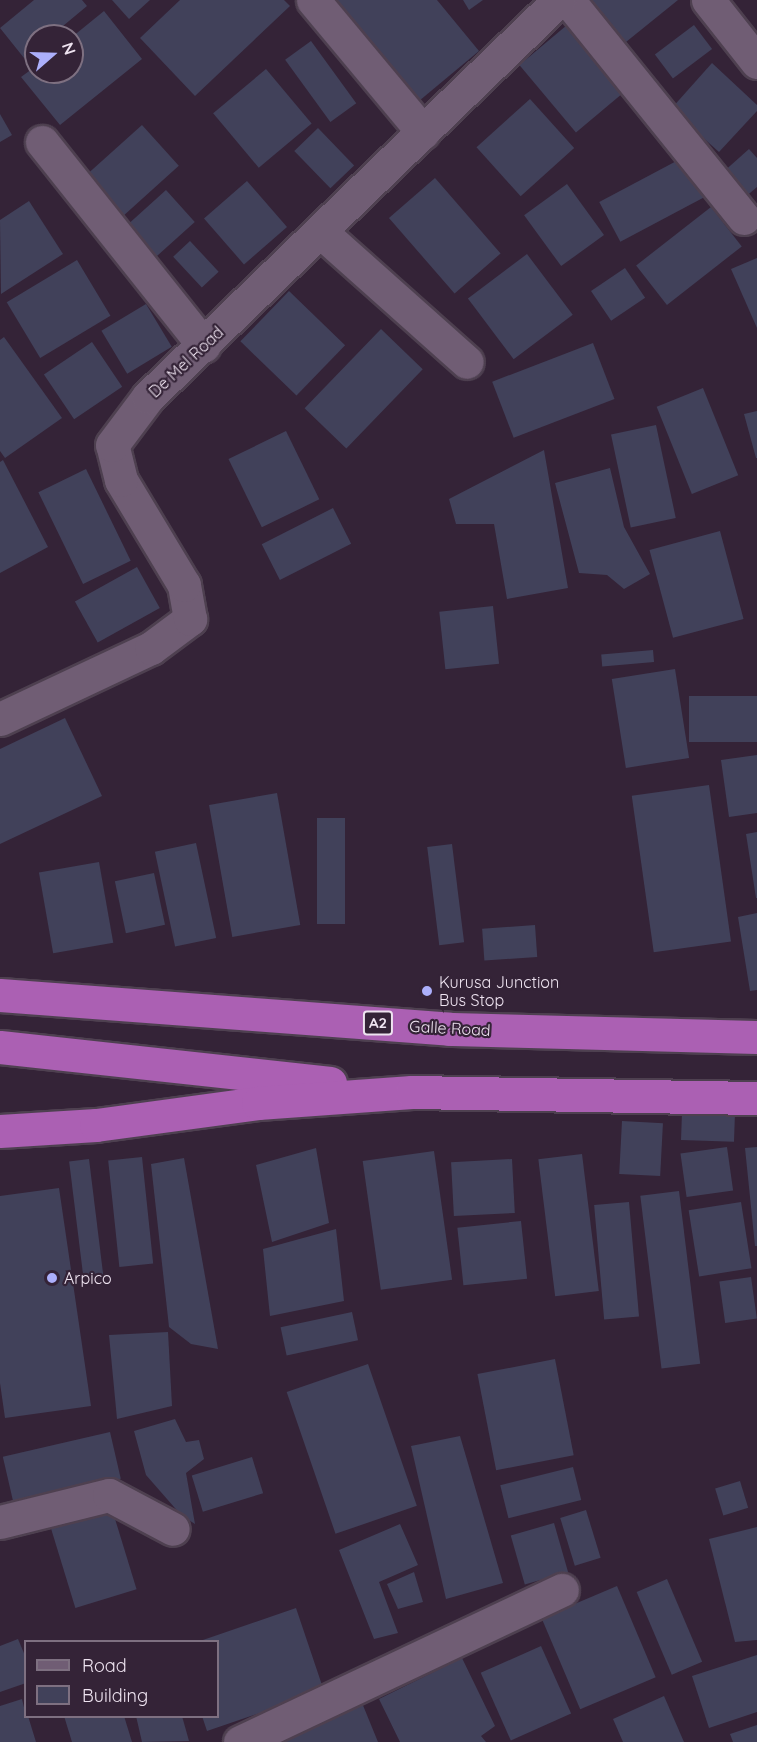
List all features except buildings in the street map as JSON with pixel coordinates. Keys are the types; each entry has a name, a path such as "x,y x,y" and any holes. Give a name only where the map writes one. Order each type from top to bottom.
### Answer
{"highway":[{"name":"Galle Road","path":"0,994 450,1029 757,1037"},
{"path":"0,1047 412,1092"},
{"path":"0,1131 96,1125 258,1103 412,1092 757,1098"}],"street":[{"path":"313,0 423,132"},
{"name":"De Mel Road","path":"0,719 151,648 190,619 184,585 121,480 112,445 148,397 204,346 559,0"},
{"path":"568,0 744,218"},
{"path":"708,0 757,62"},
{"path":"42,142 204,346"},
{"path":"321,232 467,362"},
{"path":"0,1522 110,1495 173,1529"},
{"path":"240,1742 562,1590"}],"place":[{"name":"Kurusa Junction Bus Stop","path":"427,991"},
{"name":"Arpico","path":"52,1278"}]}
